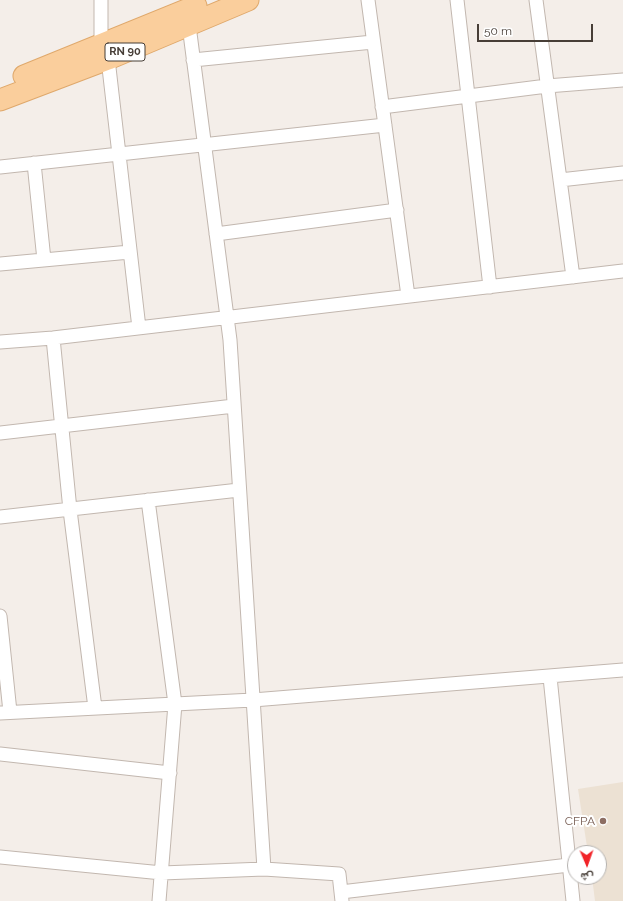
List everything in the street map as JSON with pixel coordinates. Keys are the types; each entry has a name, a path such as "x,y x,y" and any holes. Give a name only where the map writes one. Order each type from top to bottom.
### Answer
{"main road":[{"name":"RN 90","path":"0,100 105,52 211,0"},
{"name":"RN 90","path":"188,11 248,0"},
{"name":"RN 90","path":"0,86 105,52"}],"street":[{"path":"101,0 105,52 119,154 139,328"},
{"path":"368,0 408,296"},
{"path":"457,0 490,287"},
{"path":"536,0 573,277"},
{"path":"188,11 193,60 230,340 264,869"},
{"path":"193,60 373,42"},
{"path":"382,107 547,86 623,80"},
{"path":"0,166 385,125"},
{"path":"34,163 44,260"},
{"path":"560,180 623,173"},
{"path":"216,234 397,210"},
{"path":"0,264 130,252"},
{"path":"0,342 53,338 623,271"},
{"path":"53,338 70,510 95,708"},
{"path":"0,432 234,406"},
{"path":"0,518 240,490"},
{"path":"148,500 175,704 160,901"},
{"path":"0,616 5,713 253,700 623,670"},
{"path":"550,677 567,845"},
{"path":"0,754 170,773"},
{"path":"0,857 162,873 264,869 339,874 341,897 567,865"},
{"path":"571,885 573,901"}],"shaded area":[{"name":"CFPA","path":"623,782 623,901 595,901 593,885 607,885 607,845 587,845 578,789"}],"place":[{"name":"CFPA","path":"603,821"}]}
